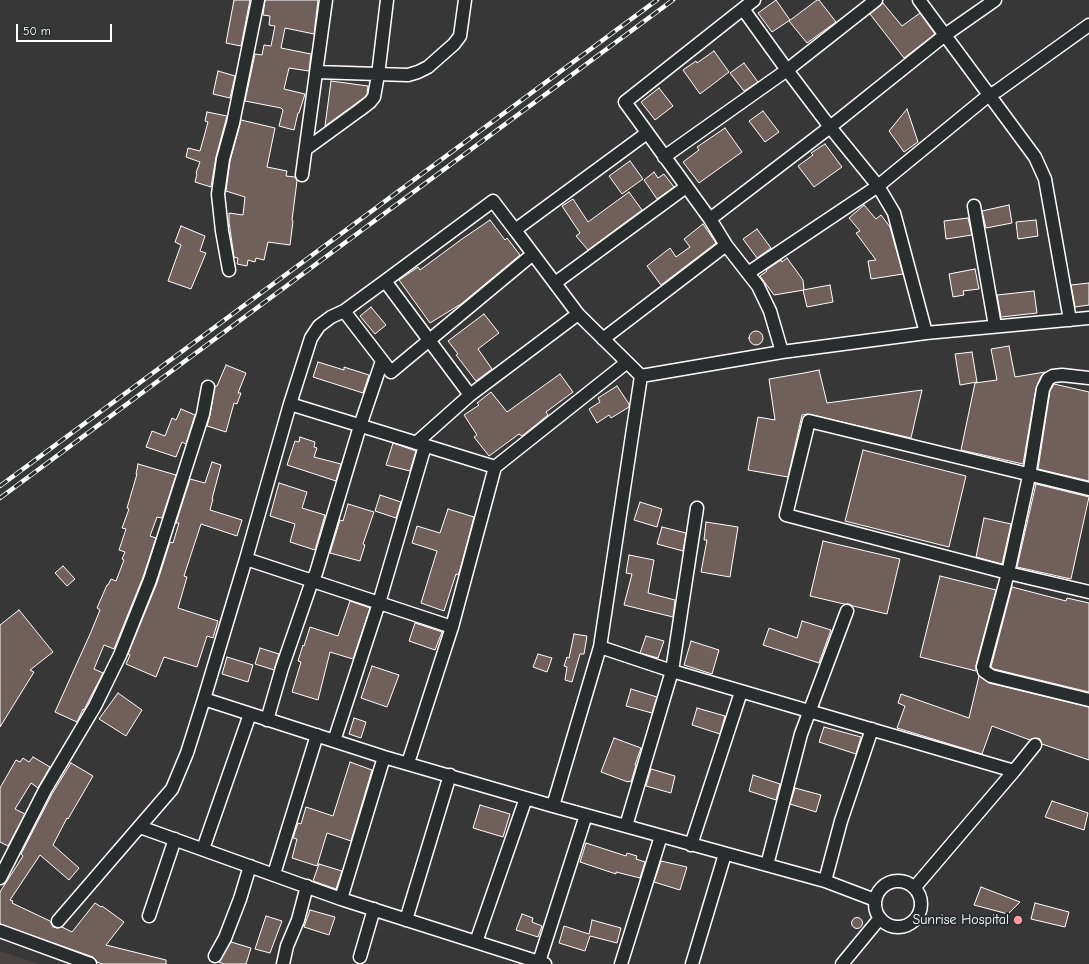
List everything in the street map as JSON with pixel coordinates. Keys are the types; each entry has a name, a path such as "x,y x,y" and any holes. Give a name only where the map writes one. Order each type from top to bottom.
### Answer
{"street":[{"path":"229,270 222,231 218,194 223,159 233,123 258,0"},
{"path":"302,175 326,0"},
{"path":"306,149 370,102 374,97 387,0"},
{"path":"316,72 378,75 408,75 418,72 428,67 454,44 460,36 465,0"},
{"path":"754,0 625,102 710,219 726,245 758,286 770,311 782,352"},
{"path":"664,157 787,70 876,0"},
{"path":"919,0 1035,157 1045,179 1070,320"},
{"path":"710,219 830,127 945,35 995,0"},
{"path":"743,9 830,127 878,186 894,213 926,333"},
{"path":"748,273 878,186 989,94 997,91 1089,25"},
{"path":"515,230 647,133"},
{"path":"555,283 686,187"},
{"path":"58,920 172,789 187,753 204,699 290,404 311,338 319,326 331,317 344,312 493,201 578,314 602,340 641,376"},
{"path":"974,206 995,326"},
{"path":"602,340 726,245"},
{"path":"344,312 391,372 533,254"},
{"path":"385,281 470,395"},
{"path":"334,741 379,603 420,444 470,395 578,314"},
{"path":"641,376 782,352 926,333 1089,318"},
{"path":"267,720 312,581 316,573 360,426 382,361"},
{"path":"408,763 452,627 495,467 626,363"},
{"path":"1089,378 1062,375 1053,376 1048,379 1043,389 1029,476 1008,573 983,667 984,671 991,676 1089,700"},
{"path":"553,806 600,647 641,376"},
{"path":"0,878 45,790 95,706 120,655 150,580 203,414 208,387"},
{"path":"290,404 495,467"},
{"path":"1089,490 810,421 786,515 1008,573 1089,592"},
{"path":"626,826 672,671 697,508"},
{"path":"246,559 452,627"},
{"path":"767,865 808,712 847,611"},
{"path":"600,647 741,692 1014,771"},
{"path":"691,845 741,692"},
{"path":"204,699 334,741 450,776 691,845 825,881 875,900"},
{"path":"203,849 250,714"},
{"path":"825,881 841,821 872,729"},
{"path":"274,874 317,735"},
{"path":"915,887 1014,771 1034,745"},
{"path":"341,899 384,756"},
{"path":"406,920 450,776"},
{"path":"476,942 526,798"},
{"path":"140,827 341,899 476,942 510,959 542,963 586,815"},
{"path":"621,964 661,836"},
{"path":"149,916 175,839"},
{"path":"692,964 725,854"},
{"path":"214,956 224,938 240,899 250,866"},
{"path":"892,881 905,881 915,887 921,897 922,906 920,914 916,919 904,926 898,927 891,926 880,918 877,913 875,900 877,893 881,888 892,881"},
{"path":"283,964 287,946 298,920 306,886"},
{"path":"360,957 374,910"},
{"path":"842,964 880,918"},
{"path":"0,931 90,964"}],"shaded area":[{"path":"0,951 40,964 0,964"}],"building":[{"path":"234,0 250,0 241,46 226,43"},
{"path":"265,0 318,0 314,34 285,28 281,48 311,54 309,71 289,68 284,89 305,94 294,130 279,126 283,110 281,108 245,101 255,54 262,55 264,45 271,46 275,26 269,25 270,16 263,15"},
{"path":"776,0 790,20 772,32 758,13"},
{"path":"819,0 836,22 807,43 789,21"},
{"path":"883,3 902,26 920,13 935,34 904,58 870,14"},
{"path":"714,51 729,72 700,94 683,70 696,61 697,63"},
{"path":"744,63 758,82 744,91 730,73"},
{"path":"218,71 235,76 230,98 213,94"},
{"path":"331,81 368,86 367,94 325,126"},
{"path":"659,88 673,106 655,120 641,102"},
{"path":"907,109 918,142 904,152 889,131"},
{"path":"763,111 779,132 765,142 749,121"},
{"path":"207,112 227,116 216,157 211,187 195,182 196,173 200,162 186,157 188,148 200,151 208,122 205,121"},
{"path":"241,120 275,128 267,167 287,171 286,176 295,177 297,181 290,245 268,242 264,260 256,258 255,262 248,260 247,266 237,264 238,258 234,257 229,222 229,213 243,215 245,197 226,191 230,161"},
{"path":"725,128 742,152 699,183 683,162 699,150 697,147"},
{"path":"825,144 842,167 814,187 798,166 813,155 811,153"},
{"path":"630,161 643,179 622,194 609,176"},
{"path":"654,172 658,178 664,174 674,187 657,199 644,180"},
{"path":"629,192 642,210 588,250 576,236 580,233 562,206 573,199 588,222"},
{"path":"864,205 876,219 881,215 890,227 903,274 871,279 868,261 876,260 856,233 860,231 849,218"},
{"path":"1009,205 1012,223 986,228 982,211"},
{"path":"968,218 972,235 946,239 944,221"},
{"path":"490,220 505,240 507,238 520,255 461,304 430,323 399,280 418,267 420,270"},
{"path":"1036,220 1038,236 1018,239 1016,222"},
{"path":"703,224 716,243 661,285 647,266 670,248 676,257 690,247 684,239"},
{"path":"181,226 205,236 200,251 206,253 191,289 168,281 181,245 175,242"},
{"path":"757,229 771,248 757,258 743,239"},
{"path":"787,258 803,280 804,290 774,295 760,276 781,260 782,262"},
{"path":"975,269 979,289 963,291 964,295 953,297 949,274"},
{"path":"1089,283 1089,305 1075,307 1071,285"},
{"path":"830,285 833,302 807,307 803,290"},
{"path":"1034,291 1037,313 1001,317 997,295"},
{"path":"371,307 386,325 375,334 360,316"},
{"path":"484,314 499,333 478,349 492,369 476,381 456,355 458,354 448,341"},
{"path":"756,331 761,333 763,338 761,343 756,345 751,343 749,338 751,333"},
{"path":"1009,346 1015,377 1045,372 1041,376 1036,388 1023,464 961,450 975,383 997,380 991,349"},
{"path":"972,352 977,382 960,385 955,354"},
{"path":"318,362 344,370 344,367 369,375 363,393 313,377"},
{"path":"226,365 246,373 238,393 241,393 237,404 234,403 226,432 207,426 215,386 217,386"},
{"path":"819,370 827,403 922,390 911,438 807,414 802,415 788,477 748,470 758,417 775,420 769,379"},
{"path":"560,374 573,392 546,412 548,415 522,436 519,434 489,456 474,437 477,435 464,415 479,405 477,403 491,392 507,412"},
{"path":"1054,384 1089,392 1089,481 1038,469 1050,391"},
{"path":"617,386 629,404 629,407 611,418 609,415 597,423 589,409 600,402 598,398"},
{"path":"181,409 195,415 186,444 182,442 176,457 146,447 152,431 165,436 172,418 176,420"},
{"path":"300,437 315,442 314,447 317,448 314,457 341,464 336,481 287,465 295,441 299,442"},
{"path":"393,443 416,451 410,471 386,465"},
{"path":"863,450 966,476 949,547 845,521"},
{"path":"212,462 221,465 210,510 242,520 237,536 201,524 184,576 187,577 178,608 218,621 213,638 207,636 197,667 164,657 156,677 126,664 130,655 128,654 157,583 170,542 173,543 179,523 176,523 190,479 205,483"},
{"path":"138,464 176,475 162,518 157,517 150,536 156,538 143,577 114,649 104,645 94,669 103,673 77,722 55,712 91,632 100,610 97,608 107,585 111,579 116,581 124,560 122,559 125,552 119,550 126,529 122,528 129,509 127,508 137,474"},
{"path":"279,483 307,492 302,508 325,515 315,550 290,542 295,524 270,516"},
{"path":"1036,484 1089,497 1071,579 1017,567"},
{"path":"380,495 401,502 396,518 375,511"},
{"path":"640,502 662,509 657,527 634,520"},
{"path":"348,504 374,512 363,544 365,545 360,561 330,553 340,520 343,521"},
{"path":"448,509 474,517 460,570 458,575 456,574 444,611 421,603 437,551 412,543 417,526 440,533"},
{"path":"984,518 1011,524 1002,564 976,557"},
{"path":"706,522 738,527 730,577 701,572 707,540 704,540"},
{"path":"662,527 686,533 683,551 657,544"},
{"path":"823,541 900,559 887,614 810,596"},
{"path":"629,555 654,560 648,593 675,600 673,617 624,605 632,574 626,573"},
{"path":"63,566 75,579 67,586 55,573"},
{"path":"940,576 996,590 976,665 976,671 920,657"},
{"path":"1012,587 1066,601 1067,598 1089,603 1089,692 991,667"},
{"path":"350,601 370,608 353,659 330,652 318,700 292,692 301,662 298,661 310,627 338,636"},
{"path":"19,610 53,652 30,670 34,672 0,727 0,625"},
{"path":"802,621 831,630 819,663 763,645 769,628 797,638"},
{"path":"415,623 442,632 435,650 409,641"},
{"path":"574,634 587,636 584,654 580,654 572,682 565,680 567,667 564,666 567,657 569,658"},
{"path":"646,636 664,641 658,658 640,653"},
{"path":"691,641 719,650 712,674 684,665"},
{"path":"260,648 279,654 274,670 255,664"},
{"path":"538,654 552,658 547,672 533,667"},
{"path":"227,657 253,665 248,682 222,674"},
{"path":"372,666 399,675 387,707 361,698"},
{"path":"979,676 989,683 1089,707 1089,760 1042,744 1040,739 1037,738 1030,740 992,726 982,754 897,728 905,706 898,703 901,694 969,718"},
{"path":"631,689 657,697 652,713 626,706"},
{"path":"118,693 142,710 126,736 99,719"},
{"path":"697,708 725,716 720,734 692,725"},
{"path":"354,718 366,722 361,738 349,734"},
{"path":"824,727 861,737 856,754 819,742"},
{"path":"614,738 641,748 631,782 601,772"},
{"path":"33,757 50,767 38,788 31,783 15,809 25,814 8,846 0,842 0,788 16,760 20,762 23,758 29,762"},
{"path":"350,762 372,770 351,841 327,833 317,866 292,858 297,839 293,838 298,823 301,824 306,807 333,816"},
{"path":"71,763 93,776 68,819 67,818 53,845 79,868 69,880 40,855 10,900 13,901 12,903 50,921 53,927 62,927 72,932 95,903 101,907 102,906 124,922 106,945 166,960 166,964 102,964 97,962 93,957 0,924 0,892 23,856 21,854 52,794"},
{"path":"651,769 675,776 671,793 646,786"},
{"path":"753,775 780,784 776,800 749,791"},
{"path":"795,788 821,795 816,812 790,804"},
{"path":"1052,801 1088,813 1084,830 1045,817"},
{"path":"480,805 510,814 503,837 473,828"},
{"path":"586,843 626,856 627,853 637,856 636,859 645,862 640,878 616,872 616,874 580,862"},
{"path":"661,861 687,867 680,890 654,882"},
{"path":"319,864 342,871 336,889 313,881"},
{"path":"981,887 1020,902 1008,914 974,905"},
{"path":"1035,903 1069,912 1065,927 1031,919"},
{"path":"310,910 335,917 329,935 304,927"},
{"path":"522,914 533,918 532,922 542,926 538,937 516,930"},
{"path":"266,916 282,921 270,953 255,949"},
{"path":"857,917 861,919 863,923 861,927 857,929 853,927 851,923 853,919"},
{"path":"592,920 621,928 617,943 590,936 585,951 559,943 564,926 589,934"},
{"path":"231,942 251,948 246,964 224,964 219,962"}],"railway":[{"path":"0,486 657,0"},
{"path":"0,498 673,0"}],"place":[{"name":"Sunrise Hospital","path":"1018,920"}]}
